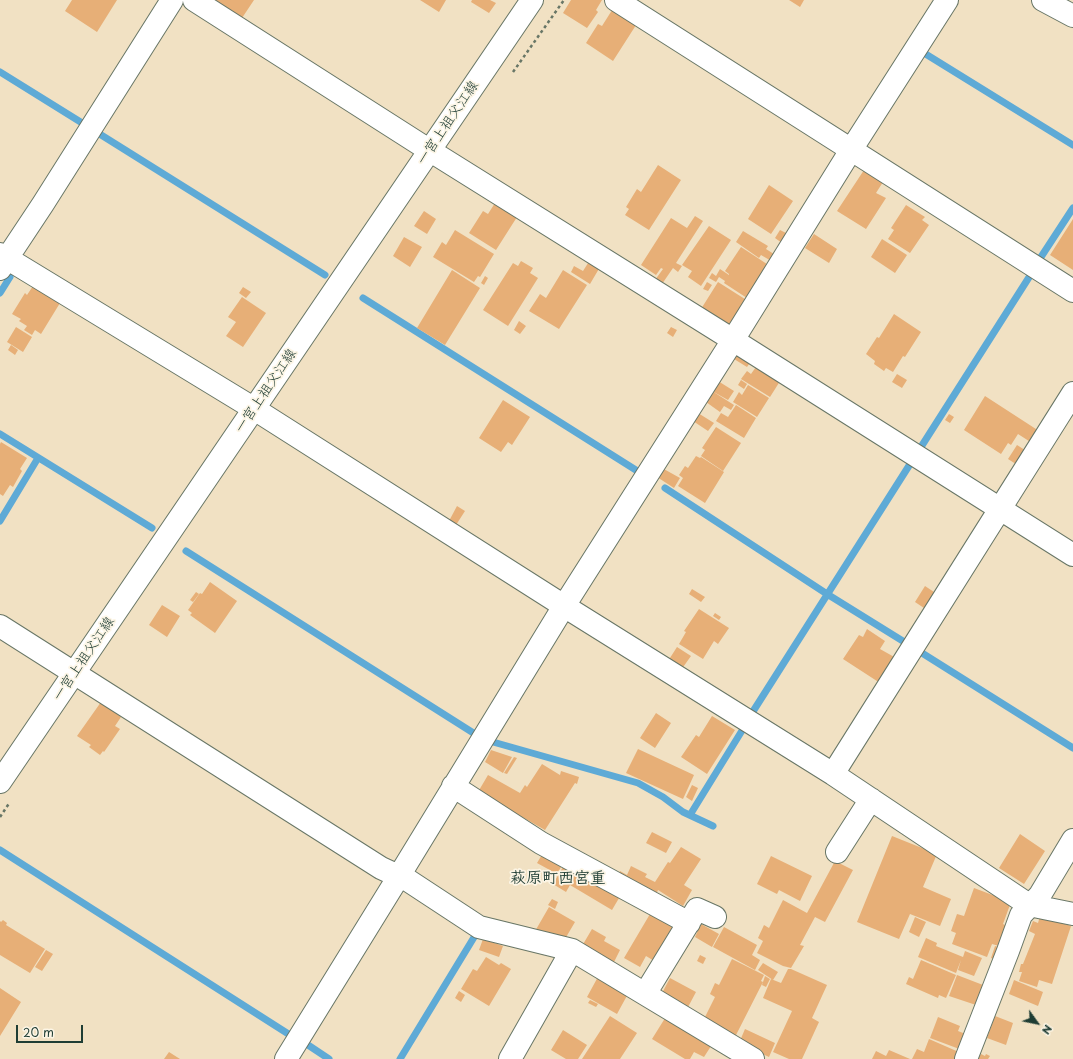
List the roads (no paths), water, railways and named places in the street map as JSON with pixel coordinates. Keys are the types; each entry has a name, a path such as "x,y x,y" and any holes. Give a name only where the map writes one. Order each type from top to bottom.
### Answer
{"street":[{"path":"172,0 43,204 2,261 254,409 564,606 833,774 1030,905 1073,914"},
{"path":"194,0 430,151 1073,555"},
{"name":"一宮上祖父江線","path":"0,782 532,0"},
{"path":"616,0 1073,291"},
{"path":"286,1059 564,606 948,0"},
{"path":"1042,0 1073,16"},
{"path":"833,774 1073,394"},
{"path":"0,626 374,864 409,881 479,927 572,950 753,1059"},
{"path":"453,786 541,843 689,923"},
{"path":"837,852 871,800"},
{"path":"966,1059 1021,915 1040,895 1073,840"},
{"path":"645,994 697,909 715,917"},
{"path":"510,1059 572,950"}],"waterway":[{"path":"924,53 1073,145"},
{"path":"0,72 87,126"},
{"path":"98,133 325,275"},
{"path":"1041,257 1073,208"},
{"path":"921,447 1033,271"},
{"path":"0,293 10,277"},
{"path":"363,298 639,472"},
{"path":"0,434 152,528"},
{"path":"0,521 38,458"},
{"path":"752,713 912,461"},
{"path":"665,488 827,594 906,643"},
{"path":"186,551 475,734"},
{"path":"922,653 1073,748"},
{"path":"690,815 743,729"},
{"path":"493,742 638,783 663,797 683,812 713,826"},
{"path":"0,850 290,1035"},
{"path":"400,1059 476,934"},
{"path":"305,1043 329,1059"}],"district":[{"name":"萩原町西宮重","path":"558,879"}]}
